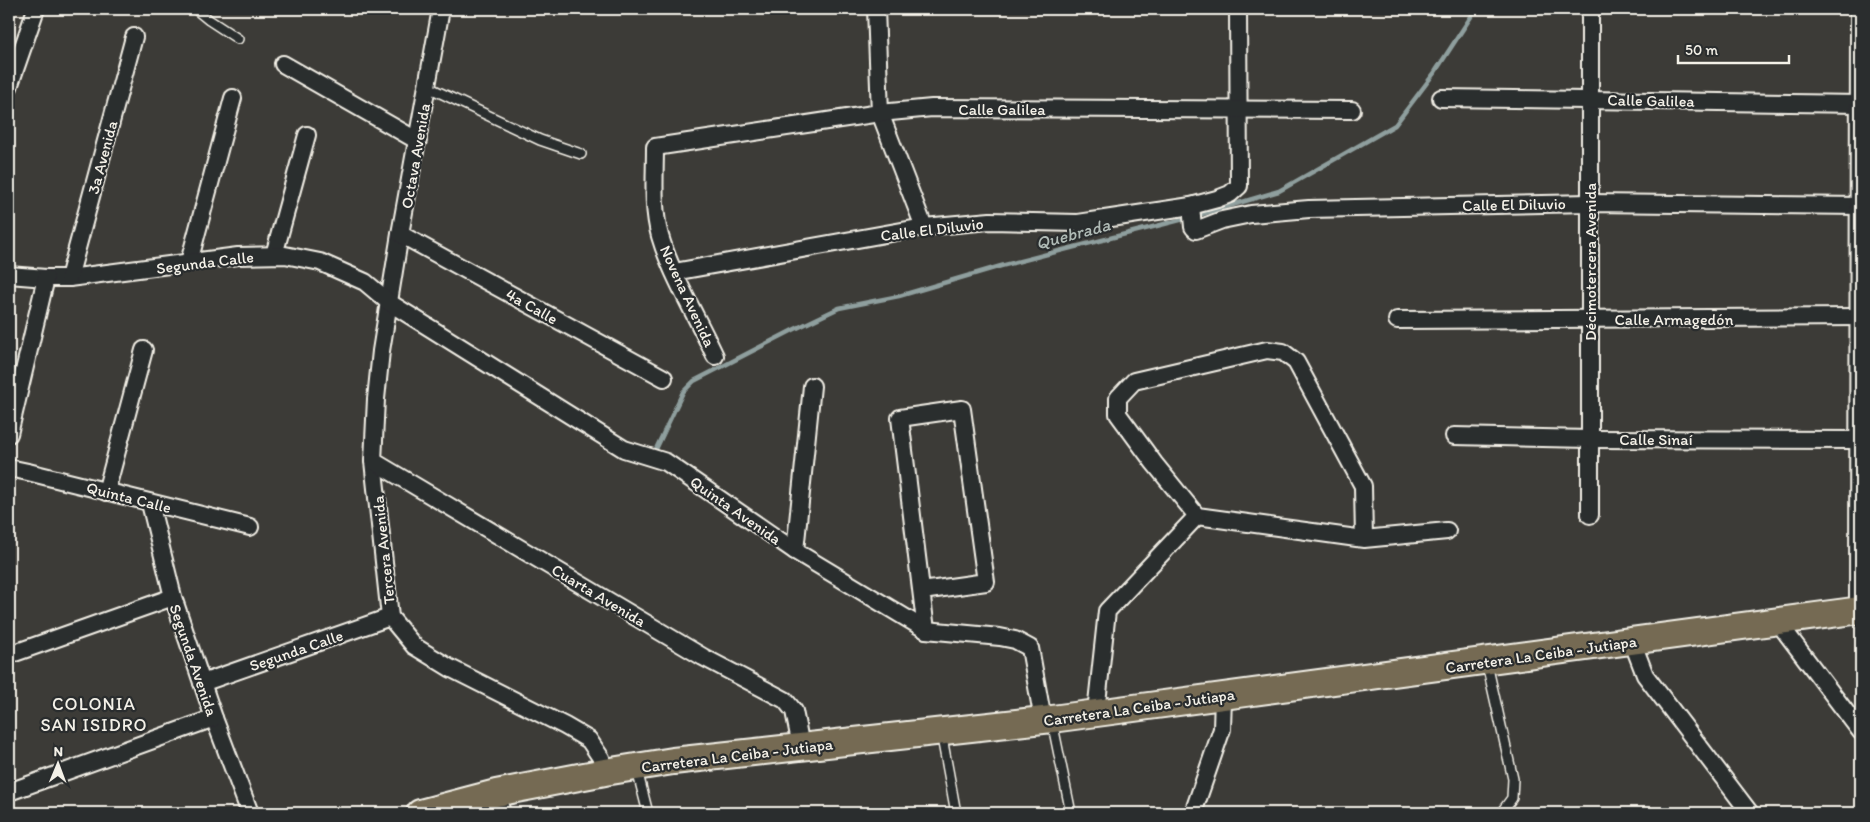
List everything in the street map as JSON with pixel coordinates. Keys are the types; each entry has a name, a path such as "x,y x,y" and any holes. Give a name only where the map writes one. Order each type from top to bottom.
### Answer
{"main road":[{"name":"Carretera La Ceiba - Jutiapa","path":"420,813 499,803 605,772 636,767 801,746 1048,719 1859,610"}],"street":[{"path":"9,87 36,9"},
{"name":"Octava Avenida","path":"390,303 400,234 441,9"},
{"path":"876,9 880,113 924,227"},
{"path":"1238,9 1240,110"},
{"name":"Décimotercera Avenida","path":"1590,9 1590,515"},
{"path":"1859,9 1859,610"},
{"name":"3a Avenida","path":"69,278 134,37"},
{"path":"283,64 418,142"},
{"path":"188,262 233,98"},
{"name":"Calle Galilea","path":"1441,98 1860,104"},
{"name":"Calle Galilea","path":"655,147 880,113 932,108 1352,110"},
{"name":"Calle El Diluvio","path":"674,272 924,227 990,221 1078,223 1192,215 1217,199 1230,194 1239,186 1240,110"},
{"path":"274,255 307,135"},
{"name":"Novena Avenida","path":"655,147 656,206 660,236 674,272 716,356"},
{"name":"Calle El Diluvio","path":"1192,215 1196,230 1222,220 1251,214 1309,210 1590,202 1860,206"},
{"name":"4a Calle","path":"400,234 664,378"},
{"name":"Segunda Calle","path":"9,275 69,278 238,256 285,255 320,262 364,282 390,303"},
{"path":"9,434 46,278"},
{"name":"Tercera Avenida","path":"390,303 379,370 373,461 390,617 414,646 450,668 589,740 601,758 605,772"},
{"name":"Quinta Avenida","path":"390,303 624,449 666,462 795,551 926,630 1000,637 1016,640 1030,648 1048,719"},
{"name":"Calle Armagedón","path":"1397,320 1860,317"},
{"path":"106,492 144,350"},
{"path":"1364,539 1364,486 1296,362 1283,352 1267,350 1134,381 1118,398 1118,414 1154,463 1197,516 1364,539 1447,531"},
{"path":"795,551 812,386"},
{"path":"922,591 986,582 962,409 900,418 926,630"},
{"name":"Calle Sinaí","path":"1454,436 1590,439 1859,430"},
{"name":"Cuarta Avenida","path":"373,461 703,656 785,700 794,711 801,746"},
{"name":"Quinta Calle","path":"9,468 250,527"},
{"name":"Segunda Avenida","path":"150,503 173,597 214,718 250,813"},
{"path":"1096,712 1107,611 1197,516"},
{"path":"9,655 173,597"},
{"name":"Segunda Calle","path":"202,683 390,617"},
{"path":"1778,622 1861,732"},
{"path":"1632,642 1645,675 1750,813"},
{"path":"1193,813 1222,729 1223,696"},
{"path":"9,792 214,718"}],"lane":[{"path":"198,9 209,20 238,40"},
{"path":"428,87 540,140 581,154"},
{"path":"1486,661 1514,779 1512,798 1501,813"},
{"path":"1048,719 1071,813"},
{"path":"941,732 956,813"},
{"path":"636,767 648,813"}],"waterway":[{"name":"Quebrada","path":"1195,216 1279,191 1395,125 1435,72 1476,9"},
{"name":"Quebrada","path":"656,449 683,392 694,381 839,308 899,296 1001,266 1188,218"}],"district":[{"name":"COLONIA SAN ISIDRO","path":"94,714"}]}
